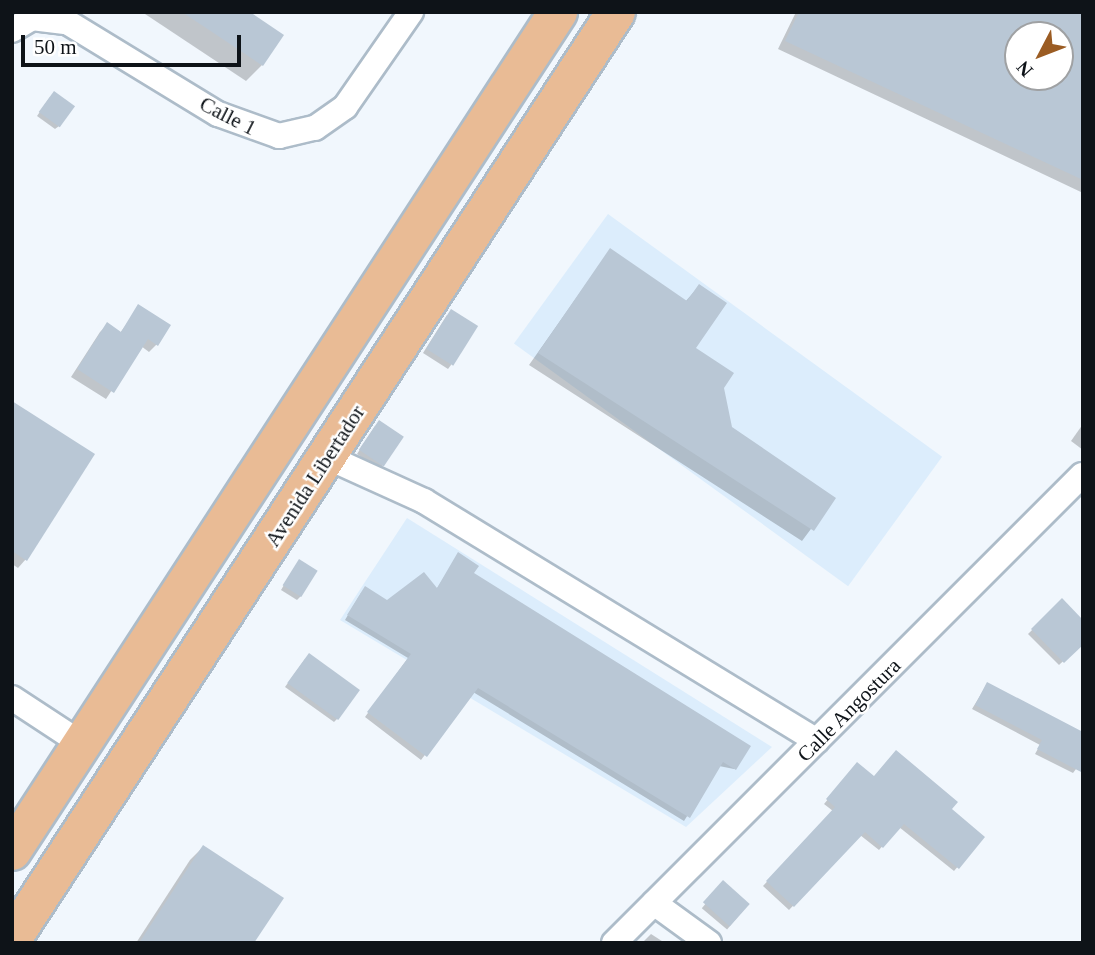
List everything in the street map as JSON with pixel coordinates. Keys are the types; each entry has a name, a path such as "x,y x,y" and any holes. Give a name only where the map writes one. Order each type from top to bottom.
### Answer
{"main road":[{"path":"12,850 558,12"},
{"name":"Avenida Libertador","path":"12,939 616,12"},
{"path":"82,744 122,771"}],"street":[{"name":"Calle 1","path":"12,30 32,18 67,22 218,114 279,136 315,128 345,107 411,12"},
{"path":"327,457 424,501 817,741"},
{"name":"Calle Angostura","path":"614,943 1082,475"},
{"path":"12,698 82,744"},
{"path":"654,904 709,943"}],"shaded area":[{"path":"608,214 942,457 848,586 514,343"},
{"path":"407,518 772,747 686,827 340,620"}],"building":[{"path":"182,12 250,12 284,35 263,66"},
{"path":"799,12 1083,12 1083,180 785,41"},
{"path":"54,91 75,106 60,127 39,112"},
{"path":"610,248 687,301 699,284 727,303 696,348 734,373 724,388 732,427 836,498 814,531 538,353"},
{"path":"138,304 171,325 158,346 148,339 114,393 77,369 107,322 121,332"},
{"path":"451,309 478,326 453,366 426,349"},
{"path":"12,401 95,454 27,561 12,551"},
{"path":"379,420 404,437 384,467 359,450"},
{"path":"458,552 479,566 474,573 751,746 736,770 723,762 690,818 478,688 427,757 367,712 411,654 347,615 365,586 387,600 424,572 437,588"},
{"path":"299,559 318,571 301,597 283,585"},
{"path":"1062,598 1083,620 1083,645 1064,663 1031,629"},
{"path":"309,653 360,690 338,720 287,683"},
{"path":"987,682 1083,732 1083,773 1037,749 1042,740 975,705"},
{"path":"896,750 958,802 952,809 985,837 959,869 904,824 883,848 865,832 794,907 766,881 835,807 826,799 857,762 874,776"},
{"path":"203,845 284,898 254,943 139,943"},
{"path":"723,880 750,904 730,926 703,902"}]}
